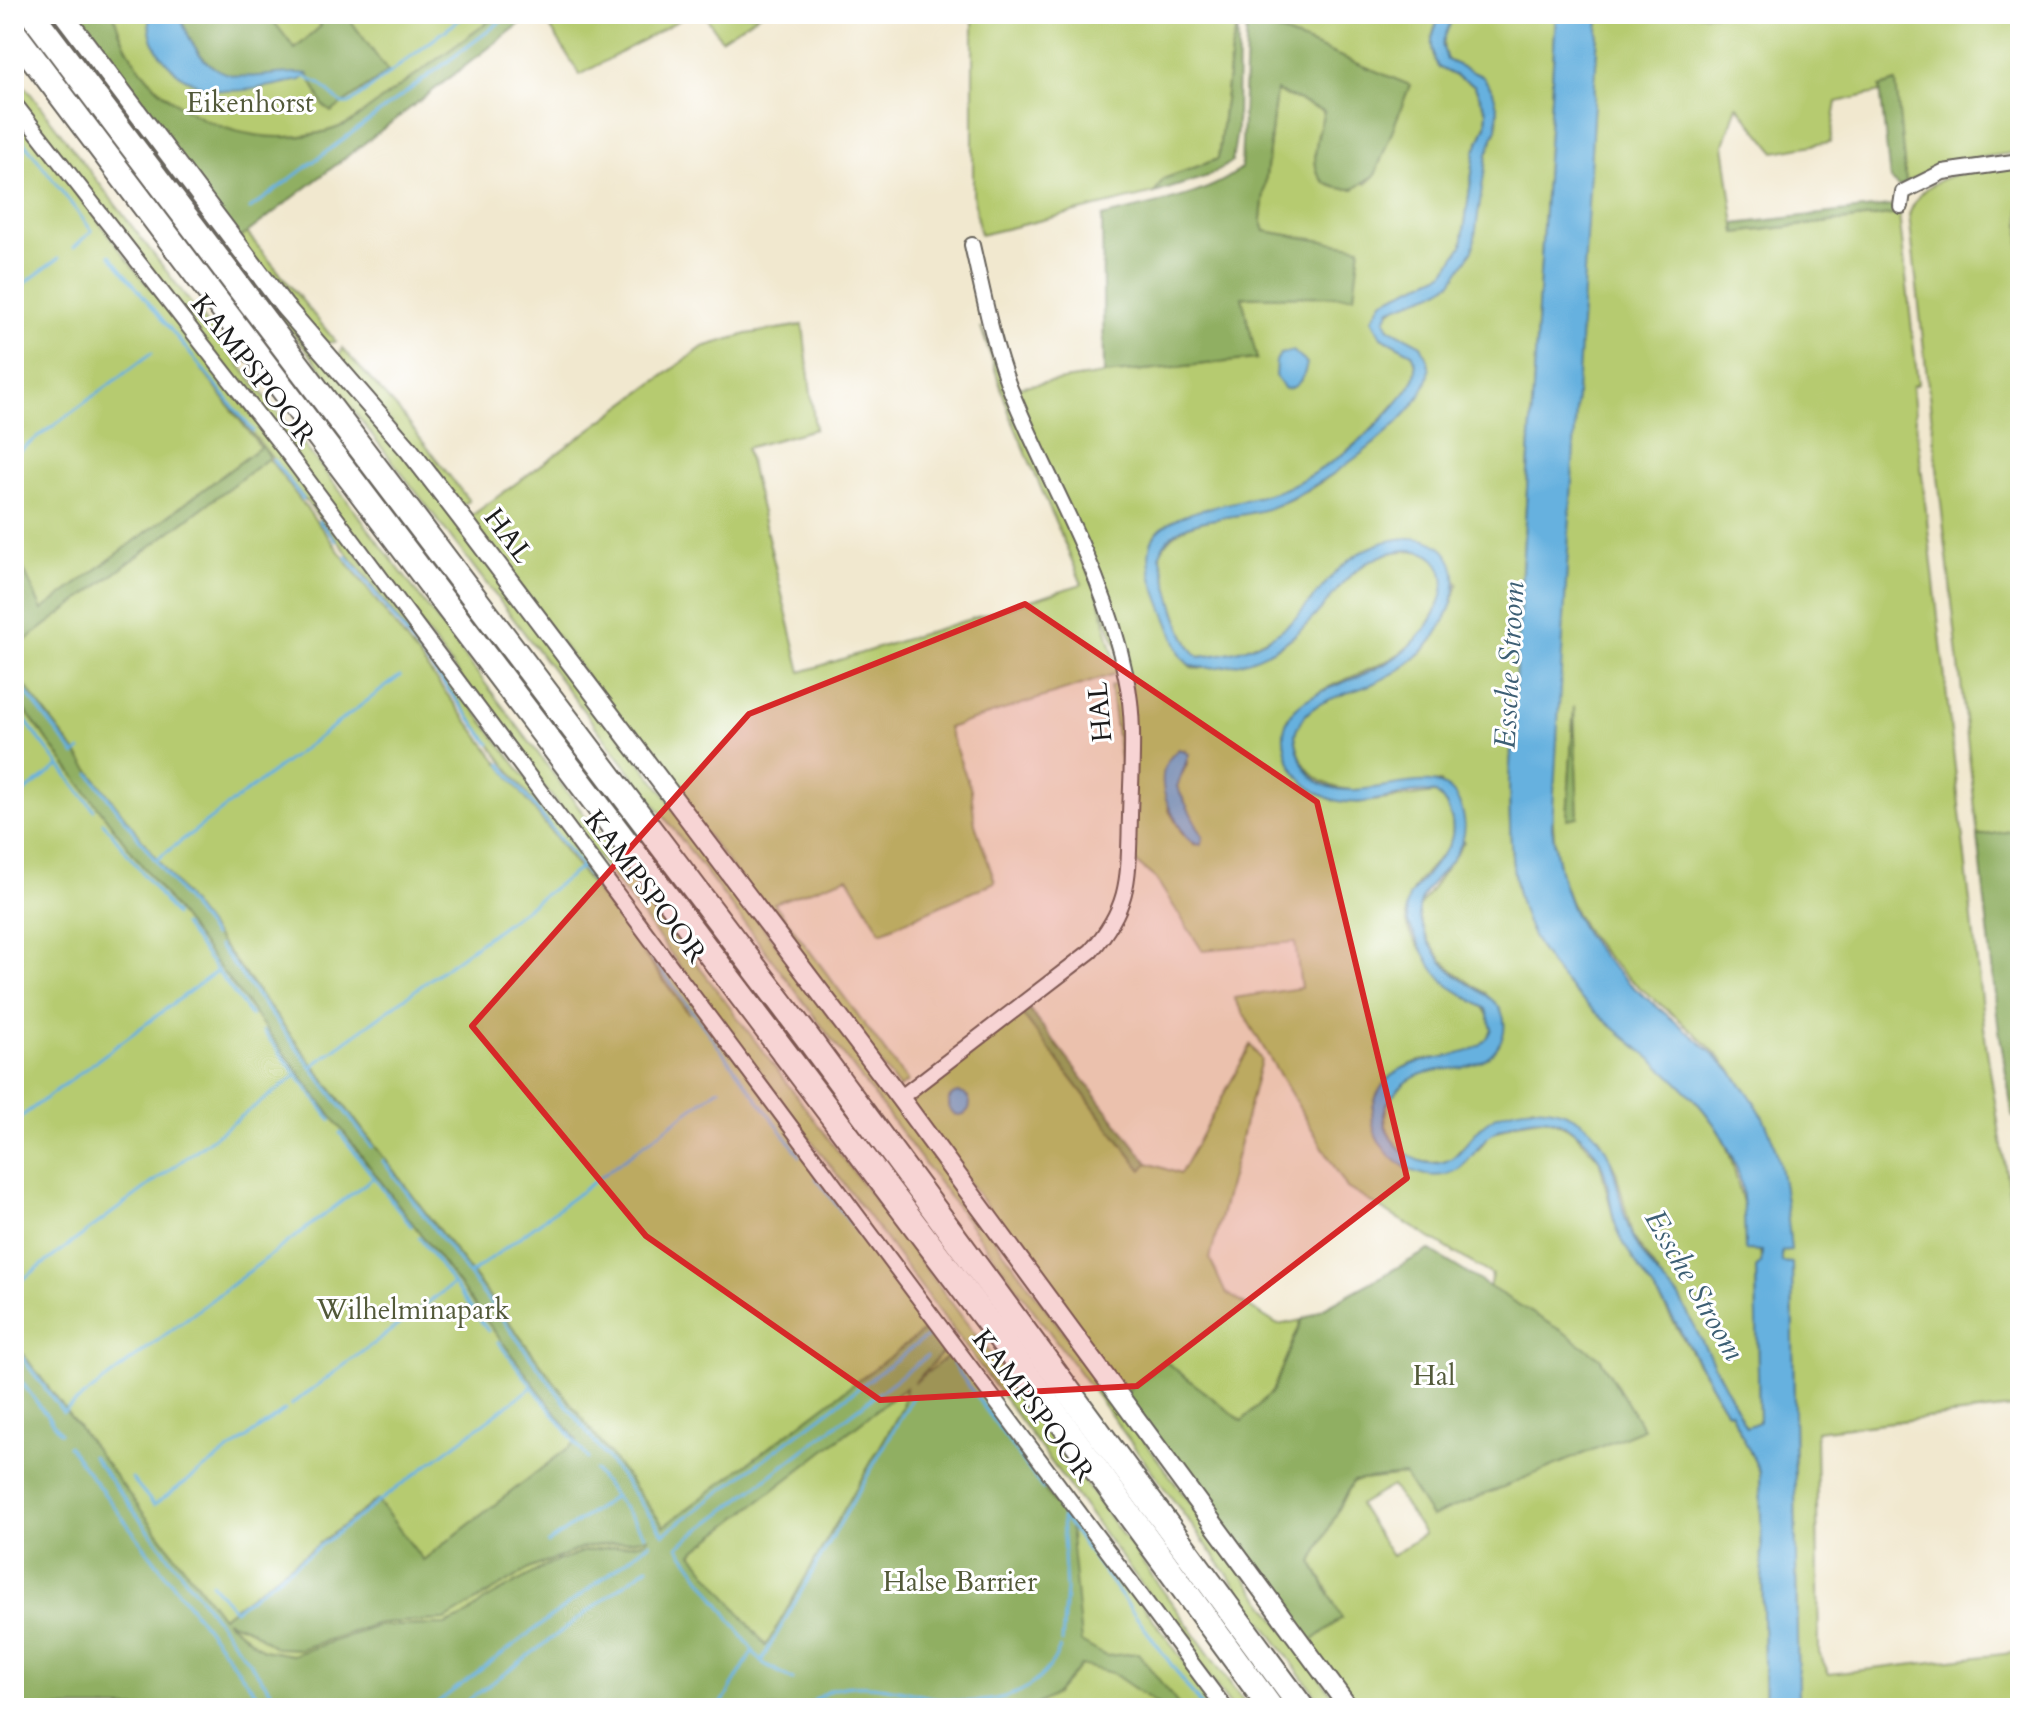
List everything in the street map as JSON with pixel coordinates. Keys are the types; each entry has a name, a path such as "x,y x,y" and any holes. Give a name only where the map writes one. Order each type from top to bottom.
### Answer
{"highway":[{"path":"32,14 816,1049 1302,1708"},
{"path":"14,33 995,1331 1271,1708"}],"street":[{"name":"HAL","path":"63,14 296,321 425,471 900,1098 1349,1708"},
{"name":"KAMPSPOOR","path":"14,103 327,505 1225,1708"},
{"path":"1901,206 1903,192 1943,172 2020,161"},
{"name":"HAL","path":"900,1098 1091,951 1111,928 1123,905 1128,867 1131,744 1126,677 1090,556 1004,370 972,245"}],"highlighted area":[{"path":"1025,604 1317,802 1407,1178 1137,1386 880,1400 646,1236 472,1026 749,714"}],"green space":[{"path":"44,14 49,14 228,240 396,442 663,792 1342,1708 1325,1708 1011,1280 693,855"},
{"path":"69,14 114,14 127,49 148,78 176,103 207,121 242,133 279,137 316,134 351,122 499,14 533,14 239,239"},
{"name":"Eikenhorst","path":"75,14 521,14 231,227"},
{"path":"179,14 268,14 295,49 321,26 314,14 346,14 388,72 331,112 323,105 308,74 244,77 214,68 190,39"},
{"path":"542,14 690,14 580,75"},
{"path":"704,14 760,14 721,39"},
{"path":"973,14 1239,14 1231,51 1218,159 1163,179 1155,193 980,235 973,194"},
{"path":"1247,14 1372,18 1381,14 1441,14 1432,40 1435,60 1438,67 1474,85 1487,111 1486,125 1475,151 1462,246 1444,273 1382,301 1381,337 1412,353 1415,360 1416,373 1408,390 1370,431 1319,471 1263,498 1191,514 1165,526 1154,536 1152,571 1181,656 1191,667 1198,669 1250,658 1280,646 1312,618 1341,585 1374,559 1393,552 1415,551 1432,556 1442,566 1446,580 1436,611 1422,633 1405,650 1323,690 1304,702 1287,719 1295,772 1357,803 1436,793 1446,805 1453,825 1448,847 1413,890 1406,917 1412,935 1424,952 1475,998 1487,1013 1492,1029 1476,1049 1413,1063 1394,1075 1376,1098 1381,1145 1407,1169 1426,1175 1479,1149 1489,1135 1512,1124 1547,1118 1574,1131 1599,1159 1614,1221 1726,1411 1730,1411 1760,1472 1765,1708 1355,1708 1308,1644 1329,1591 1312,1562 1353,1481 1404,1475 1642,1428 1600,1358 1489,1287 1492,1275 1347,1188 1234,998 1301,988 1295,942 1202,950 1156,879 1133,860 1130,679 1016,387 1104,374 1256,359 1242,297 1280,295 1278,235 1265,232 1261,219 1276,91 1324,111 1317,137 1366,184 1375,175 1409,85 1247,18","holes":["1185,749 1187,764 1176,787 1203,837 1195,845 1182,833 1168,809","1392,1486 1424,1534 1392,1556 1359,1505"]},
{"path":"1454,14 1556,14 1509,782 1515,882 1526,920 1552,967 1600,1016 1679,1083 1702,1109 1726,1145 1761,1256 1761,1264 1756,1268 1759,1422 1746,1428 1679,1297 1666,1286 1632,1235 1616,1171 1599,1137 1533,1106 1482,1126 1451,1160 1430,1162 1409,1156 1388,1131 1385,1118 1387,1106 1402,1083 1430,1069 1474,1064 1499,1044 1486,993 1451,968 1433,948 1421,924 1418,909 1464,842 1441,782 1374,790 1331,786 1314,776 1302,760 1295,735 1300,723 1316,706 1386,677 1420,654 1444,622 1458,584 1427,540 1349,561 1293,622 1275,635 1233,654 1199,657 1192,650 1180,625 1160,554 1179,531 1192,525 1269,508 1314,487 1354,458 1424,387 1428,358 1423,349 1397,333 1384,320 1396,306 1452,282 1497,128 1498,110 1467,69 1447,60 1444,42"},
{"path":"1599,14 2020,14 2020,152 1942,163 1906,183 1895,82 1881,87 1881,92 1837,102 1830,142 1775,152 1737,105 1724,145 1736,233 1899,214 1918,384 1912,386 1986,1044 2020,1263 2020,1407 1816,1431 1819,1653 1829,1674 2020,1652 2020,1708 1798,1708 1792,1264 1782,1262 1782,1250 1791,1250 1775,1155 1764,1119 1723,1061 1690,1028 1624,973 1595,943 1572,907 1557,860 1552,798","holes":["1573,719 1576,793 1567,818"]},
{"path":"1247,18 1410,85 1375,175 1354,189 1337,188 1318,174 1315,151 1324,111 1276,91 1261,219 1265,231 1360,247 1354,296 1242,297 1257,359 1104,374 1102,217 1194,193 1228,178 1241,168"},
{"path":"1238,26 1237,130 1232,162 1208,176 1155,193 1163,179 1218,159 1231,51"},
{"path":"14,72 216,336 324,470 753,1038 1031,1409 1248,1708 1232,1708 629,898 14,97"},
{"path":"1896,82 1906,183 1899,187 1890,180 1880,87"},
{"name":"Wilhelminapark","path":"14,110 137,272 200,346 936,1322 928,1330 949,1355 955,1348 1218,1708 14,1708","holes":["202,370 367,578 689,1013"]},
{"path":"2020,165 2020,830 1978,836 1909,215 1927,188 1940,180"},
{"path":"1898,205 1899,214 1736,233 1735,224"},
{"path":"247,233 336,342 322,343 239,239"},
{"path":"803,325 815,429 746,448 801,672 1082,584 1011,418 981,327 1097,591 1118,673 948,728 971,790 975,824 995,882 881,932 848,877 774,903 908,1082 899,1088 467,519 703,347 747,334"},
{"path":"342,348 399,411 469,501 459,508 339,357"},
{"path":"262,446 270,457 14,649 14,548 42,610"},
{"name":"Halse Barrier","path":"14,671 664,1526 936,1322 947,1348 914,1383 948,1356 1070,1525 1081,1642 1106,1656 1138,1653 1181,1708 1163,1708 1112,1673 1081,1665 1056,1694 1031,1708 14,1708 14,1342 222,1617 377,1500 423,1560 577,1441 14,696","holes":["905,1388 902,1408 766,1646 692,1553","648,1538 645,1542 585,1551 547,1565 484,1601 464,1617 445,1625 378,1626 292,1655 263,1650 225,1620 249,1629 276,1648 300,1649 379,1623 445,1620 531,1568 586,1547"]},
{"path":"1120,683 1127,759 1122,772 1110,686"},
{"path":"1574,706 1578,817 1567,819"},
{"path":"2020,830 2020,997 2015,1002 2020,1014 2020,1116 2013,1117 1998,1023 1978,836"},
{"path":"1029,1009 1148,1163 1142,1170 1022,1014"},
{"path":"1022,1014 1141,1169 1148,1163 1180,1174 1251,1045 1261,1060 1210,1259 1225,1292 1278,1325 1302,1320 1272,1392 1242,1422 1125,1393 910,1103"},
{"name":"Hal","path":"1429,1250 1565,1333 1600,1358 1643,1429 1431,1517 1404,1475 1353,1481 1312,1562 1342,1618 1308,1644 1125,1393 1165,1361 1242,1421 1272,1392 1302,1320"}],"water":[{"path":"149,14 179,14 198,53 216,69 228,74 308,74 301,80 248,90 231,91 198,85 183,77 159,53 151,35"},
{"path":"1321,14 1381,14 1354,22"},
{"path":"1441,14 1454,14 1442,44 1447,60 1482,76 1493,91 1498,110 1497,128 1487,154 1473,250 1452,282 1434,293 1390,309 1385,320 1389,328 1421,345 1429,370 1422,392 1407,413 1386,433 1335,472 1267,509 1188,526 1169,538 1160,554 1180,625 1192,650 1199,657 1238,650 1274,635 1299,615 1341,567 1367,549 1391,540 1413,538 1431,542 1444,550 1453,564 1455,582 1452,603 1428,645 1392,674 1315,707 1299,723 1295,735 1305,767 1322,784 1344,790 1421,782 1441,784 1456,797 1464,818 1463,836 1457,852 1425,892 1420,905 1420,920 1444,964 1496,1003 1504,1020 1503,1034 1494,1051 1478,1063 1419,1075 1407,1082 1385,1107 1387,1131 1394,1142 1415,1159 1437,1163 1452,1158 1480,1128 1502,1114 1543,1108 1557,1110 1581,1121 1601,1141 1607,1153 1625,1217 1640,1250 1654,1271 1679,1297 1746,1427 1759,1422 1756,1268 1761,1263 1762,1251 1745,1250 1742,1189 1729,1149 1707,1115 1680,1084 1584,1002 1556,972 1526,920 1512,862 1509,782 1556,14 1599,14 1552,827 1565,890 1577,919 1594,946 1633,987 1719,1059 1755,1103 1772,1138 1785,1193 1791,1250 1782,1251 1782,1262 1792,1263 1798,1708 1765,1708 1760,1472 1730,1411 1727,1412 1672,1317 1622,1240 1614,1220 1603,1169 1592,1147 1559,1122 1542,1118 1524,1120 1490,1135 1457,1170 1437,1176 1416,1172 1397,1161 1382,1146 1374,1130 1373,1106 1386,1081 1418,1063 1470,1050 1483,1042 1492,1029 1486,1009 1449,986 1432,968 1408,923 1406,909 1409,897 1448,847 1453,825 1446,805 1436,793 1412,793 1351,802 1331,799 1317,792 1299,777 1291,765 1284,743 1285,725 1293,711 1305,701 1381,666 1411,645 1429,624 1439,604 1444,586 1442,571 1435,560 1424,553 1409,550 1370,561 1350,576 1312,620 1276,648 1248,661 1207,668 1192,666 1182,657 1151,573 1150,549 1162,528 1194,512 1273,493 1304,479 1362,439 1411,384 1416,373 1412,353 1381,337 1372,319 1382,301 1444,273 1462,246 1475,151 1486,126 1487,111 1474,85 1438,67 1435,60 1432,40"},
{"path":"1292,351 1307,363 1300,380 1294,387 1285,389 1275,376 1276,361 1280,354"},
{"path":"1179,749 1189,754 1177,787 1203,837 1201,845 1185,835 1164,792 1163,773"},
{"path":"959,1093 967,1096 970,1104 967,1112 959,1115 951,1112 948,1104 951,1096"}],"waterway":[{"path":"305,77 320,84 342,104 349,104 467,14"},
{"path":"250,209 511,14"},
{"path":"14,129 92,231 74,247"},
{"path":"110,255 253,431"},
{"path":"14,291 59,258"},
{"path":"14,455 152,353"},
{"path":"273,460 303,499"},
{"path":"319,521 336,541"},
{"path":"347,557 490,744"},
{"path":"156,860 400,676"},
{"path":"20,685 75,755 80,750"},
{"path":"14,706 94,810"},
{"path":"501,764 635,935"},
{"path":"14,800 59,766"},
{"path":"90,774 213,936"},
{"path":"103,822 175,915"},
{"path":"311,1067 582,867"},
{"path":"183,925 251,1016"},
{"path":"219,946 372,1147"},
{"path":"648,952 800,1156"},
{"path":"14,1122 217,971"},
{"path":"263,1031 331,1120"},
{"path":"14,1286 297,1075"},
{"path":"470,1274 720,1088"},
{"path":"340,1133 411,1226"},
{"path":"383,1161 664,1534 933,1332 816,1178"},
{"path":"14,1347 63,1412 374,1177"},
{"path":"419,1237 488,1331"},
{"path":"291,1405 453,1284"},
{"path":"498,1342 588,1459"},
{"path":"793,1680 761,1662 678,1546 927,1356"},
{"path":"953,1364 1043,1489"},
{"path":"14,1372 60,1433"},
{"path":"211,1583 234,1610 532,1387"},
{"path":"762,1660 913,1396"},
{"path":"132,1478 154,1505 285,1410"},
{"path":"68,1446 267,1708"},
{"path":"92,1456 284,1708"},
{"path":"595,1471 645,1535"},
{"path":"548,1543 615,1496"},
{"path":"1062,1642 1066,1590 1062,1515 1203,1708"},
{"path":"430,1708 650,1543"},
{"path":"458,1708 648,1567"},
{"path":"806,1708 831,1690 854,1686 899,1690 945,1700 993,1700 1019,1692 1032,1684 1049,1668 1060,1648"},
{"path":"719,1708 753,1651"}],"water label":[{"name":"Essche Stroom","path":"1509,665"},
{"name":"Essche Stroom","path":"1695,1285"}]}
